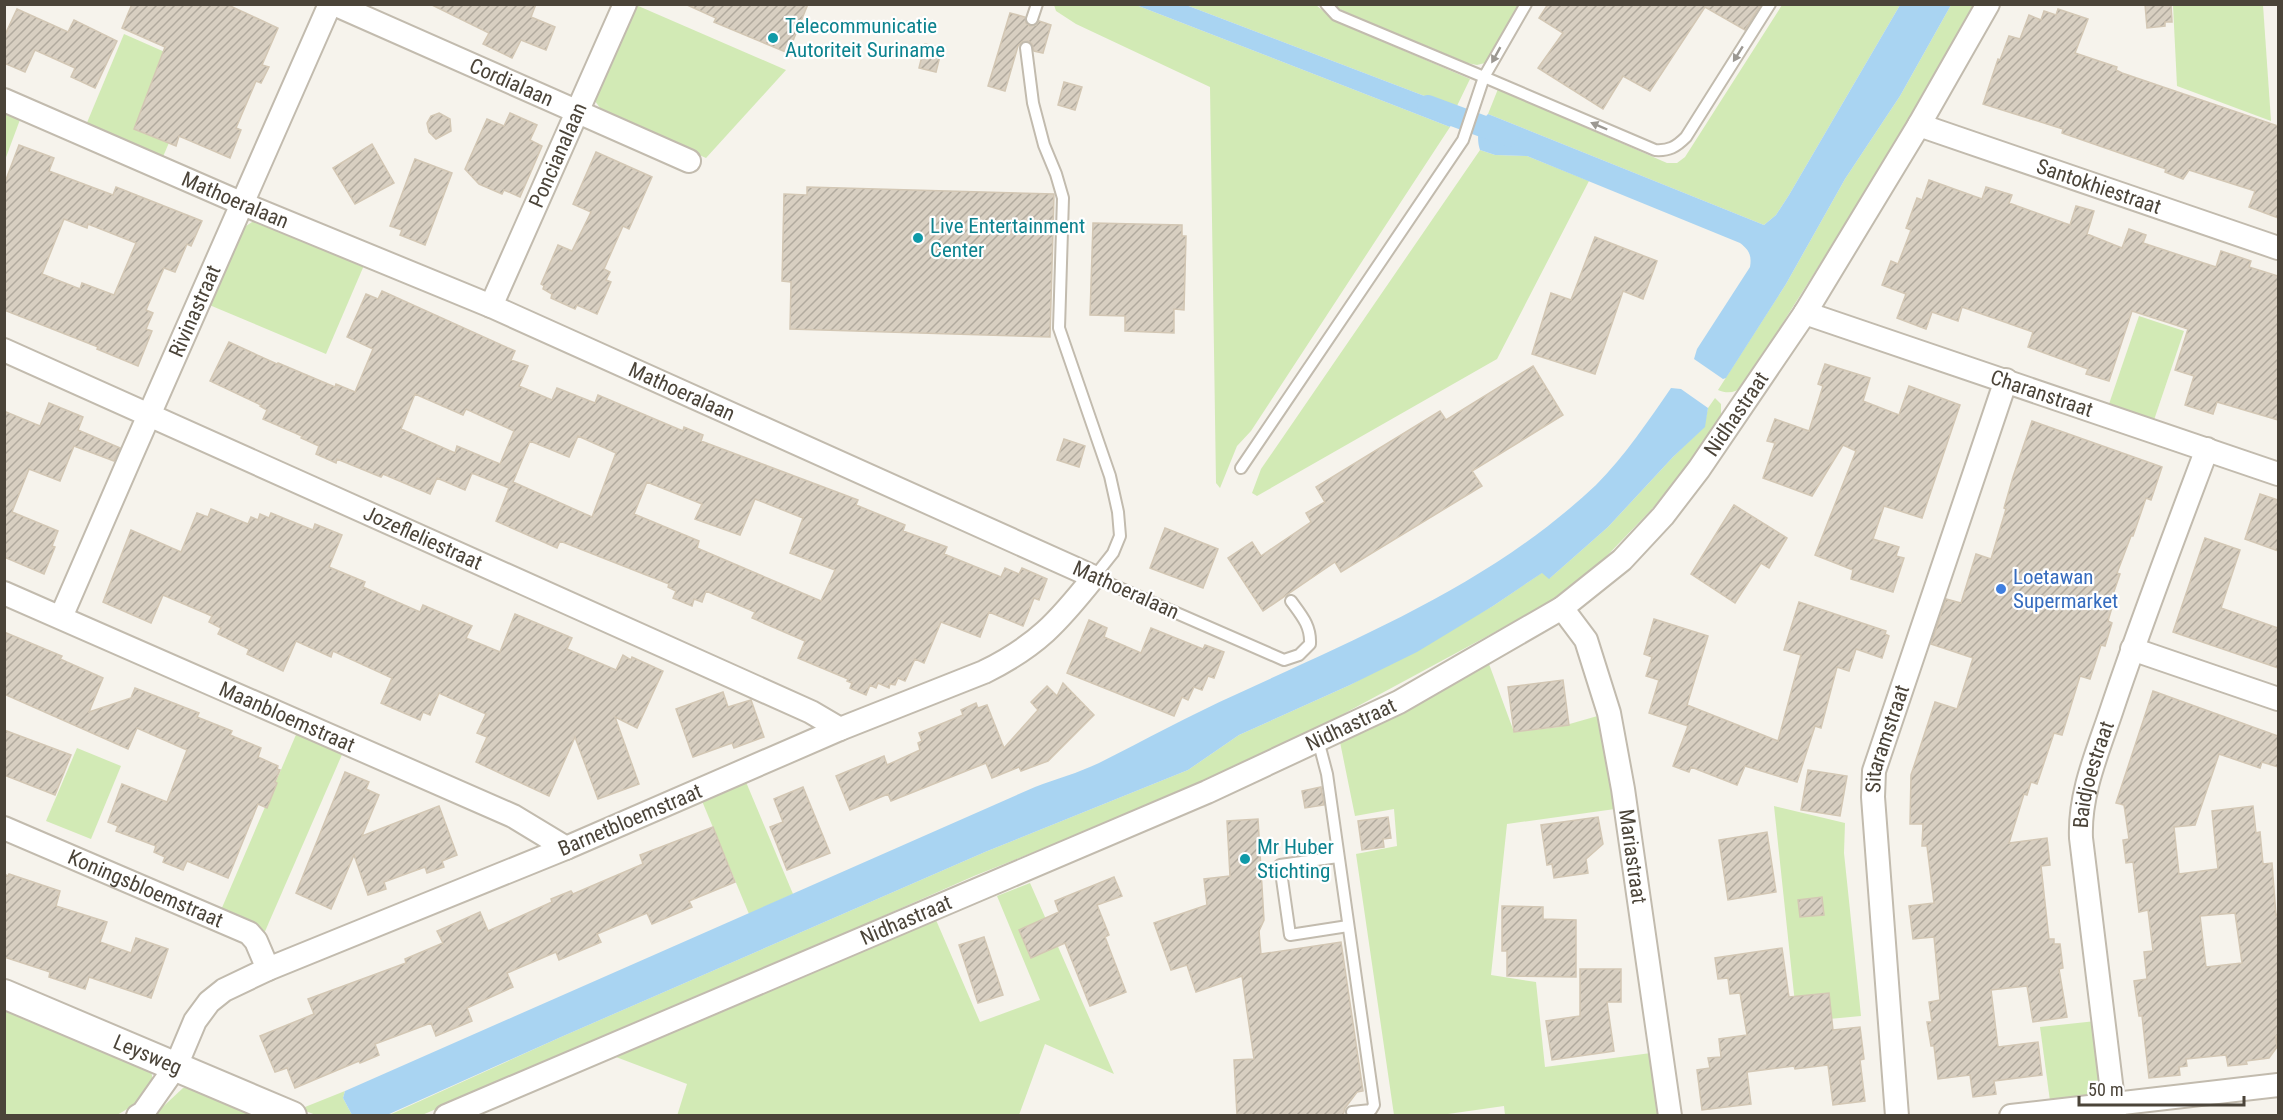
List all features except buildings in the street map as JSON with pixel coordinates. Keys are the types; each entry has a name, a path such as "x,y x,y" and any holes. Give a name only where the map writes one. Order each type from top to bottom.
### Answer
{"street":[{"name":"Cordialaan","path":"332,4 689,161"},
{"name":"Rivinastraat","path":"61,617 148,413 332,4"},
{"name":"Poncianalaan","path":"490,306 625,4"},
{"name":"Nidhastraat","path":"446,1116 1207,792 1399,702 1562,608 1622,560 1663,516 1699,470 1805,313 1919,125 1988,4"},
{"name":"Mathoeralaan","path":"4,100 243,204 490,306 1094,576"},
{"name":"Santokhiestraat","path":"1919,125 2278,248"},
{"name":"Charanstraat","path":"1805,313 2278,474"},
{"name":"Jozefleliestraat","path":"4,350 811,712 840,729"},
{"name":"Sitaramstraat","path":"1897,1116 1873,797 1874,771 2006,380"},
{"name":"Baidjoestraat","path":"2114,1110 2080,815 2085,790 2132,649 2206,449"},
{"name":"Barnetbloemstraat","path":"138,1116 143,1113 176,1066 195,1021 209,1002 224,990 268,969 566,848 840,729 984,672 1007,661 1035,643 1094,576"},
{"name":"Maanbloemstraat","path":"4,593 513,816 566,848"},
{"name":"Mariastraat","path":"1562,608 1586,640 1608,713 1623,789 1670,1116"},
{"path":"2132,649 2278,699"},
{"name":"Koningsbloemstraat","path":"4,828 249,933 256,941 268,969"},
{"name":"Leysweg","path":"4,994 292,1116"},
{"path":"2011,1116 2114,1110 2278,1085"}],"lane":[{"path":"1032,20 1036,4"},
{"path":"1326,4 1336,15 1655,150 1666,151 1678,146 1686,137 1770,4"},
{"path":"1241,468 1463,140 1484,77 1526,4"},
{"path":"1026,48 1033,103 1044,145 1063,198 1059,328 1110,476 1118,512 1120,536 1113,553 1094,576"},
{"name":"Mathoeralaan","path":"1094,576 1284,660 1299,655 1310,645 1311,634 1307,622 1291,601"},
{"path":"1318,740 1327,774 1374,1105 1371,1110 1352,1112"},
{"path":"1338,858 1280,865 1290,935 1348,926"}],"green space":[{"path":"636,5 786,70 706,158 603,112 595,101 596,93"},
{"path":"1054,5 1136,5 1450,127 1251,431 1237,446 1220,488 1216,483 1210,87 1076,24 1056,11"},
{"path":"1186,5 1316,5 1335,21 1470,79 1456,108"},
{"path":"1332,5 1522,5 1485,63 1477,65 1467,63"},
{"path":"1782,5 1900,5 1789,195 1776,215 1764,225 1488,114 1498,89 1667,163 1677,163 1685,157"},
{"path":"1951,5 1978,5 1892,150 1743,386 1731,392 1718,390 1786,284 1845,179 1900,96"},
{"path":"2173,5 2263,5 2271,121 2177,86"},
{"path":"124,34 201,68 162,159 86,125"},
{"path":"5,110 21,117 5,160"},
{"path":"1480,150 1495,155 1527,156 1589,181 1497,359 1257,496 1252,493 1261,469"},
{"path":"255,220 365,263 326,354 207,304 240,230"},
{"path":"2139,316 2184,331 2154,420 2109,404"},
{"path":"1715,398 1721,404 1721,418 1699,451 1652,509 1599,564 1545,605 1297,739 1140,810 974,876 652,1018 422,1115 387,1116 561,1037 985,852 1188,770 1239,735 1350,685 1493,606 1543,572 1550,578 1608,527 1704,427 1708,408"},
{"path":"1489,664 1514,732 1559,727 1601,715 1615,809 1507,824 1491,975 1536,982 1545,1067 1651,1053 1661,1115 1505,1115 1504,1106 1441,1115 1394,1115 1356,854 1397,846 1394,809 1355,816 1340,742 1400,713"},
{"path":"298,730 344,750 263,936 221,910"},
{"path":"77,748 121,766 91,839 46,821"},
{"path":"746,782 793,894 749,914 702,801"},
{"path":"1774,806 1845,823 1844,853 1861,1016 1797,1022"},
{"path":"1030,883 1114,1074 1045,1044 1019,1115 677,1116 687,1084 616,1057 936,920 980,1022 1040,1000 997,896"},
{"path":"4,1004 148,1066 152,1075 152,1083 134,1105 117,1115 5,1115"},
{"path":"2096,1021 2104,1092 2100,1095 2050,1101 2040,1027"},
{"path":"193,1087 259,1116 153,1116 183,1088"},
{"path":"345,1091 343,1098 352,1115 316,1115 300,1109"}],"water":[{"path":"1136,5 1186,5 1456,108 1458,112 1450,127"},
{"path":"1900,5 1951,5 1900,96 1845,179 1786,284 1726,378 1723,379 1694,359 1697,349 1750,267 1751,259 1748,251 1740,243 1527,156 1495,155 1480,150 1479,131 1488,114 1764,225 1776,215 1789,195"},
{"path":"1671,388 1681,389 1708,408 1705,427 1673,457 1608,527 1549,579 1542,573 1417,652 1239,735 1188,770 985,852 387,1115 352,1115 343,1098 345,1091 1035,787 1091,767 1202,710 1379,628 1425,604 1514,551 1556,520 1596,485 1626,450"}],"waterway":[{"path":"1428,106 1509,136"}],"place":[{"name":"Telecommunicatie Autoriteit Suriname","path":"773,38"},
{"name":"Live Entertainment Center","path":"918,238"},
{"name":"Loetawan Supermarket","path":"2001,589"},
{"name":"Mr Huber Stichting","path":"1245,859"}]}
